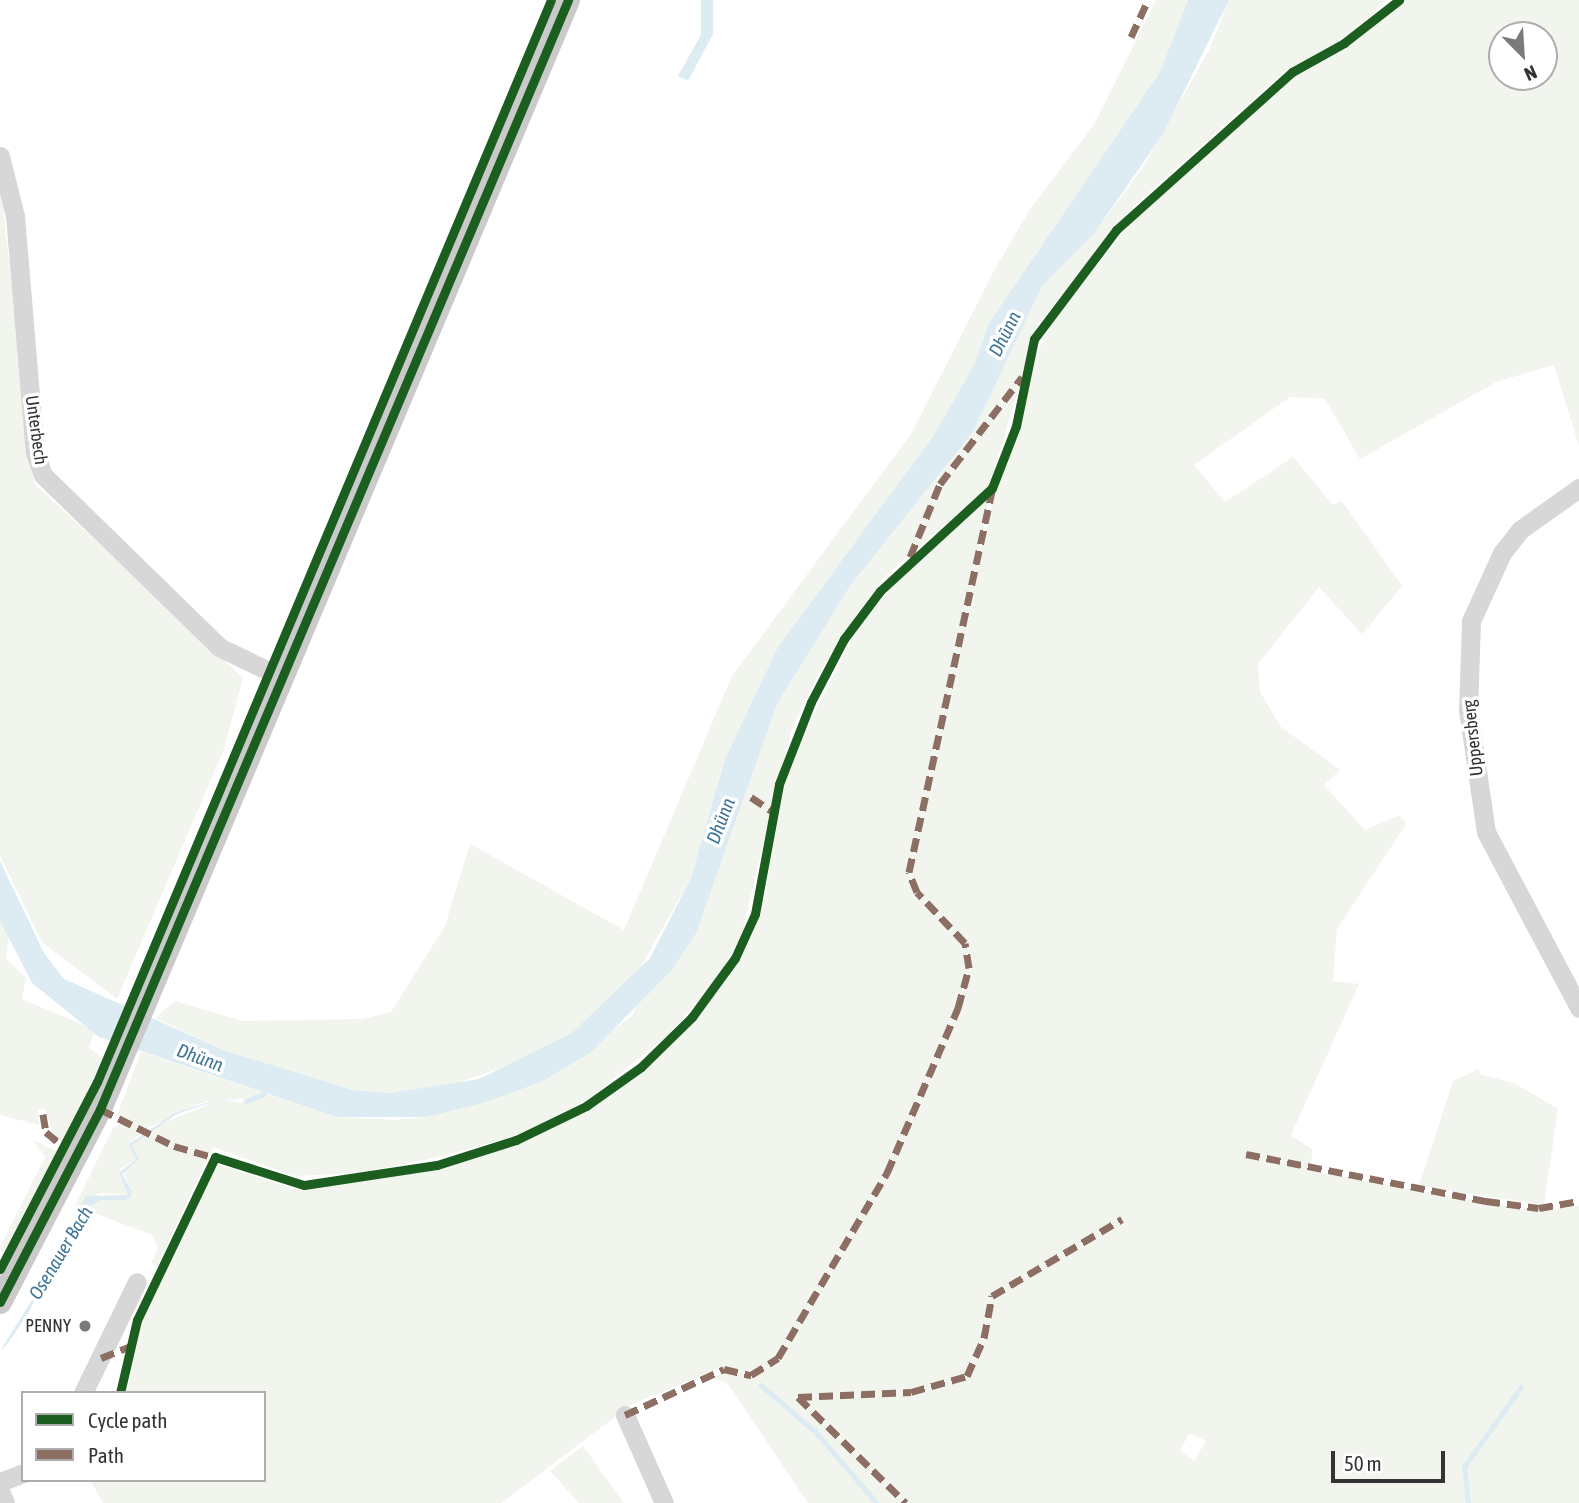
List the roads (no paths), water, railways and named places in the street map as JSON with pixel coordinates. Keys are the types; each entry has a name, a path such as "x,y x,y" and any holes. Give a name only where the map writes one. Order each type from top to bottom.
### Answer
{"main road":[{"path":"0,1302 121,1061 145,997 568,0"}],"street":[{"name":"Unterbech","path":"0,156 15,216 35,452 43,475 219,648 281,677"},
{"name":"Uppersberg","path":"1579,488 1520,530 1502,553 1471,621 1468,710 1486,832 1579,1008"},
{"path":"84,1391 137,1282"},
{"path":"625,1415 664,1503"},
{"path":"0,1482 21,1474"},
{"path":"0,1491 5,1503"}],"water":[{"path":"701,0 713,0 713,34 688,81 678,76 701,35"},
{"name":"Dhünn","path":"1188,0 1229,0 1163,134 1093,235 1042,286 973,432 850,586 777,704 696,933 671,971 591,1052 543,1081 486,1102 426,1117 337,1117 99,1037 32,983 0,921 0,861 44,953 64,979 226,1051 353,1090 391,1093 479,1079 572,1033 650,958 691,878 725,759 778,647 934,435 974,365 989,323 1160,72"},
{"path":"222,1098 251,1101 222,1099 177,1114 132,1145 139,1159 122,1174 132,1191 131,1197 125,1200 100,1200 86,1210 63,1257 51,1270 27,1315 0,1351 66,1246 85,1196 128,1195 119,1172 136,1160 129,1144 175,1113"}],"waterway":[{"name":"Osenauer Bach","path":"246,1101 264,1094"},
{"path":"761,1385 816,1432 877,1503"},
{"path":"1468,1503 1464,1467 1521,1387"}],"place":[{"name":"PENNY","path":"85,1326"}]}
